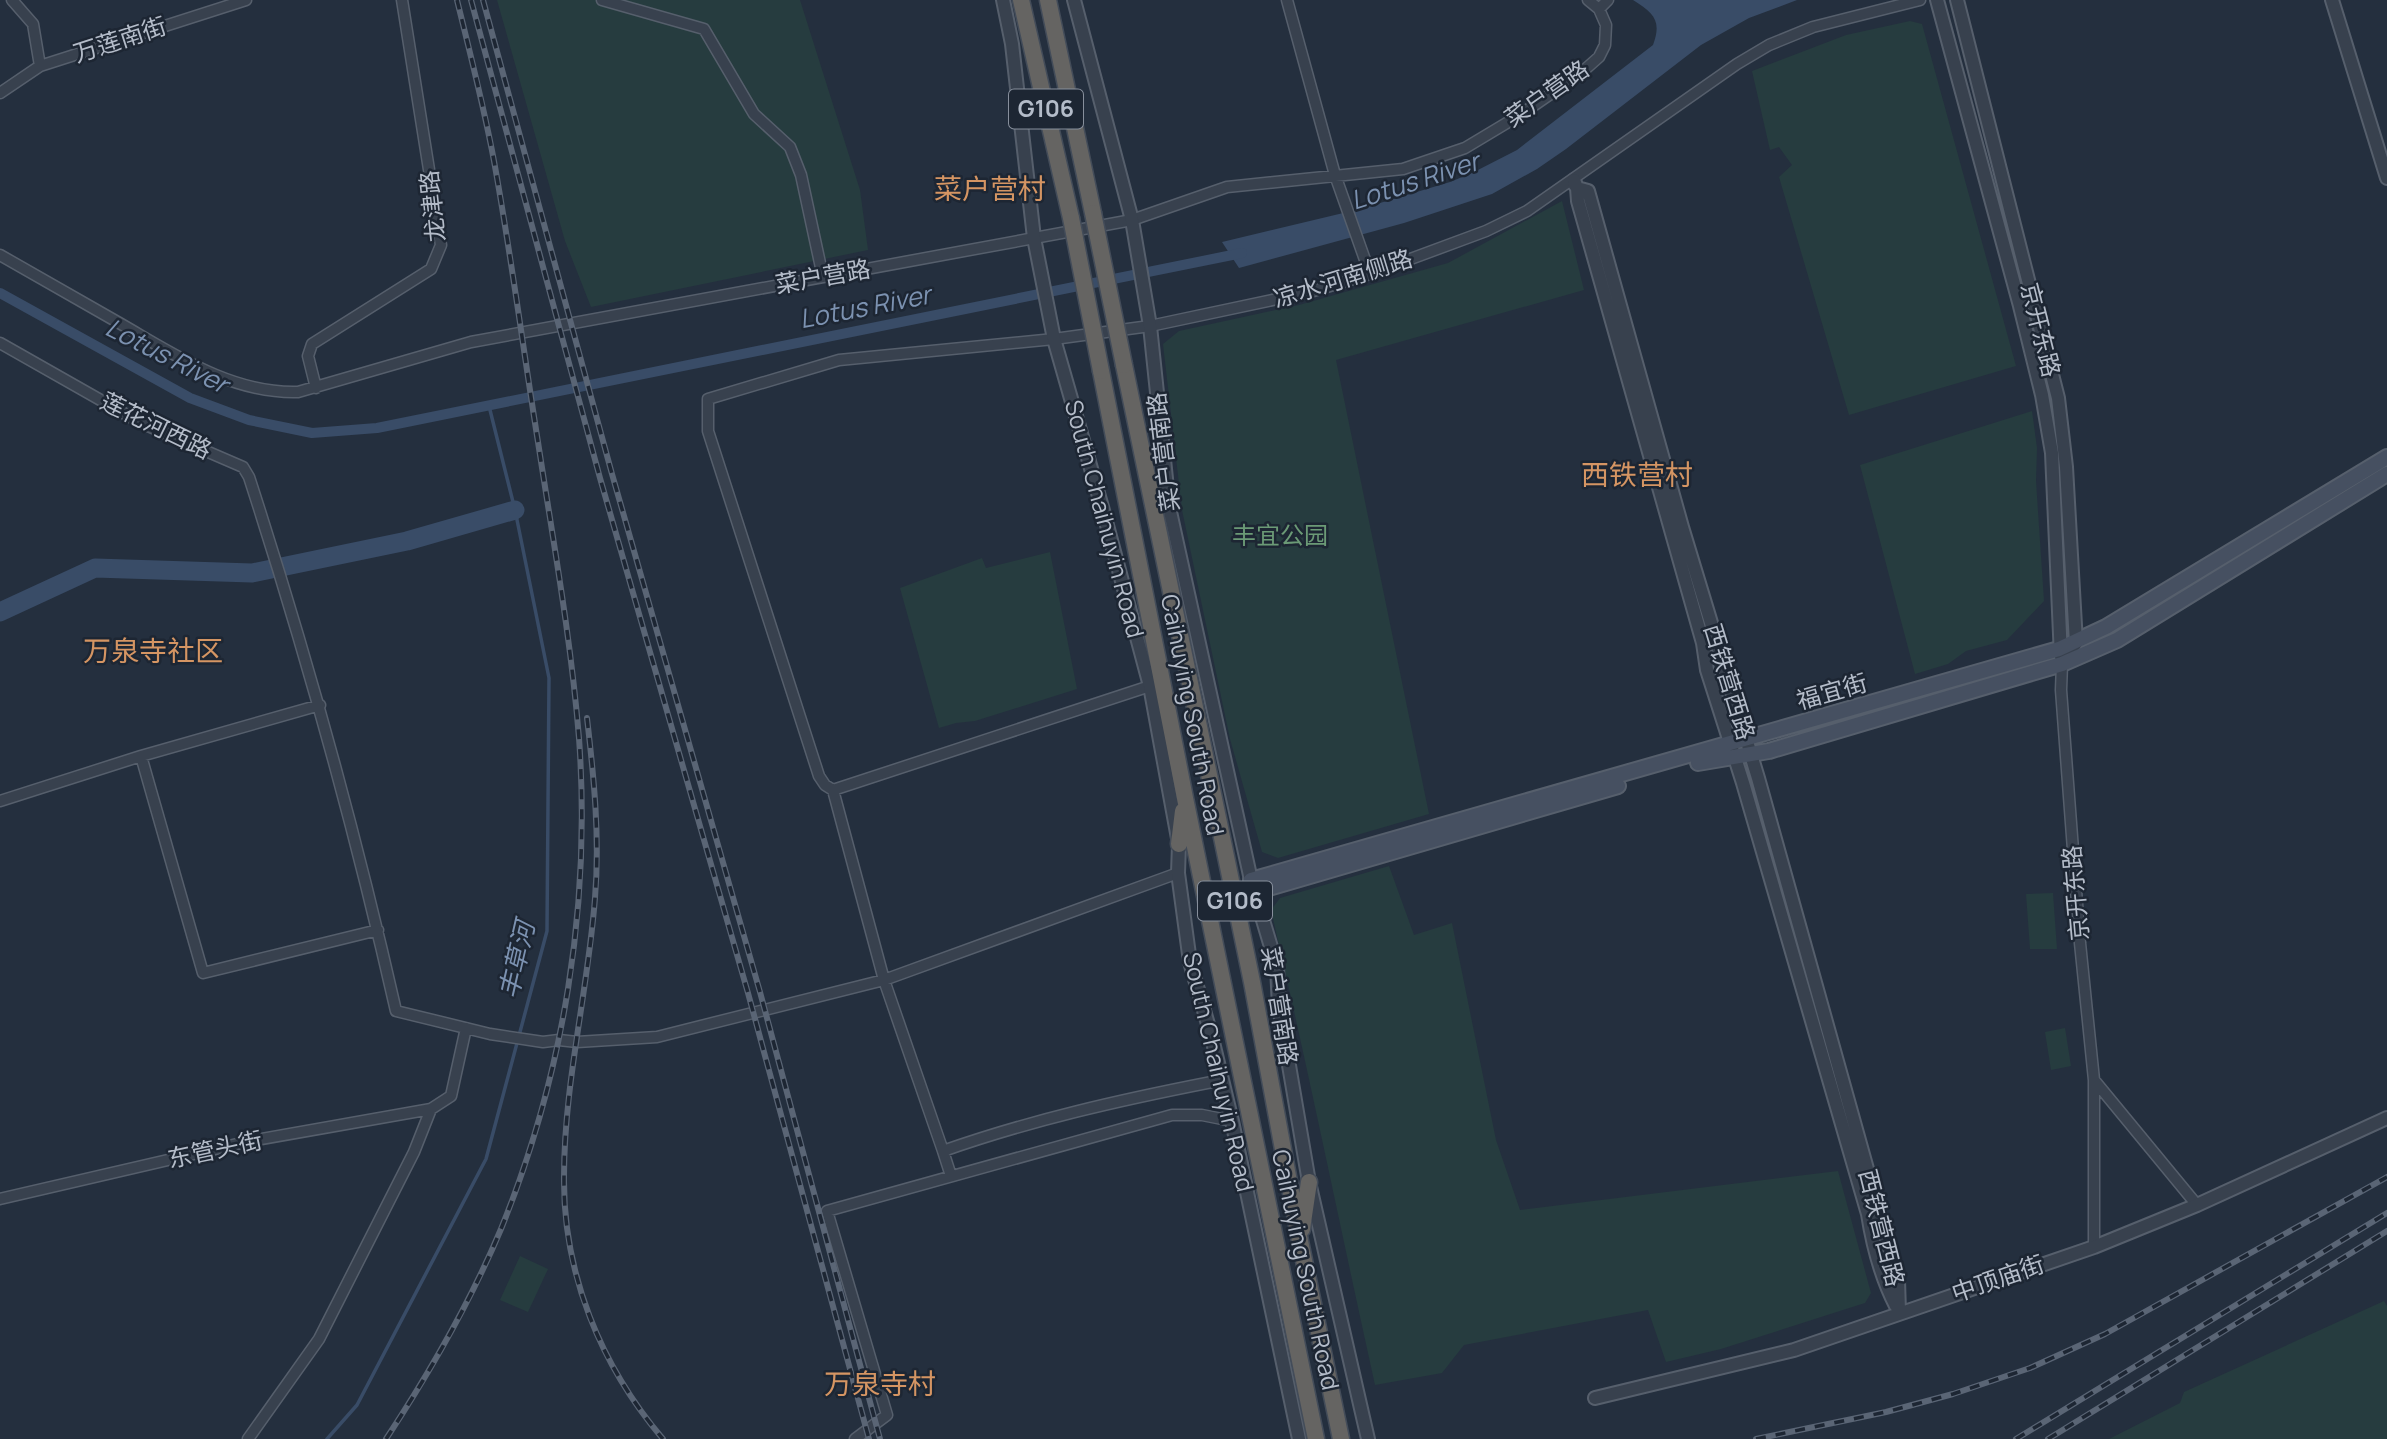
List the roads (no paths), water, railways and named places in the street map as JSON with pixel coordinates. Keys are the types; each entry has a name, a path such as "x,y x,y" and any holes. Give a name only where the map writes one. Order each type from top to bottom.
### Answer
{"highway":[{"name":"Caihuying South Road","path":"1021,0 1071,218 1185,798 1316,1439"},
{"name":"Caihuying South Road","path":"1048,0 1246,952 1300,1241 1341,1439"},
{"path":"1179,844 1185,798"},
{"path":"1300,1241 1309,1182"}],"main road":[{"name":"福宜街","path":"2060,656 2076,643 2387,457"},
{"name":"福宜街","path":"1253,886 1709,760 1732,750 1748,746 1769,751 2117,640 2387,474"}],"street":[{"path":"12,0 33,24 40,66"},
{"name":"万莲南街","path":"0,93 40,66 247,0"},
{"name":"龙津路","path":"316,388 308,356 312,344 431,269 441,245 402,0"},
{"path":"602,0 704,29 754,114 790,147 801,175 823,277"},
{"path":"1003,0 1012,44 1034,238"},
{"path":"1074,0 1132,220"},
{"path":"1287,0 1335,176 1370,274"},
{"name":"菜户营路","path":"0,256 198,368 256,388 283,393 316,388 426,353 471,342 1132,220 1227,187 1403,169 1465,148 1520,115 1581,73 1599,57 1605,45 1604,4 1588,0"},
{"name":"凉水河南侧路","path":"833,790 825,785 814,763 708,432 708,399 839,360 1054,339 1150,326 1310,292 1370,274 1486,232 1527,211 1574,183 1737,64 1769,45 1813,27 1920,0"},
{"name":"京开东路","path":"1937,0 2020,306 2048,425 2052,453 2061,690 2094,1080"},
{"name":"京开东路","path":"1957,0 2058,398 2067,481 2076,643"},
{"path":"2332,0 2387,178"},
{"name":"西铁营西路","path":"1574,183 1588,191 1748,746 1899,1280 1899,1312"},
{"name":"西铁营西路","path":"1574,183 1703,643 1707,670 1868,1214 1871,1239 1885,1286 1899,1312"},
{"name":"菜户营南路","path":"1132,220 1150,326 1169,507 1253,886 1277,967 1279,1007 1309,1182 1368,1439"},
{"name":"South Chaihuyin Road","path":"1034,238 1054,339 1150,686 1179,844 1178,873 1189,962 1212,1038 1232,1121 1299,1439"},
{"name":"莲花河西路","path":"0,342 141,423 243,467 249,477 320,705 396,1011 466,1028"},
{"path":"951,1176 884,980 833,790 1150,686"},
{"path":"0,801 141,756 320,705"},
{"path":"141,756 203,973 378,930"},
{"path":"247,1439 319,1339 414,1152 431,1110 451,1096 466,1028 543,1042 657,1037 884,980 1178,873"},
{"path":"2094,1080 2197,1205"},
{"path":"2094,1080 2094,1247"},
{"path":"943,1151 988,1135 1084,1109 1212,1082"},
{"name":"东管头街","path":"0,1199 250,1141 431,1110"},
{"path":"855,1439 887,1415 827,1211 1172,1115 1202,1115 1232,1121"},
{"name":"中顶庙街","path":"1595,1398 1794,1350 2094,1247 2197,1205 2387,1118"}],"water":[{"path":"1633,0 1797,0 1749,18 1701,45 1566,149 1492,194 1404,223 1239,268 1222,242 1360,209 1450,182 1517,150 1653,45 1657,30 1654,18"}],"waterway":[{"name":"Lotus River","path":"0,293 190,398 249,420 312,433 377,428 1242,253"},
{"name":"丰草河","path":"327,1439 357,1405 486,1159 547,931 549,678 515,510 489,406"},
{"path":"0,612 95,568 252,573 407,541 515,510"}],"railway":[{"path":"386,1439 434,1363 463,1310 489,1257 523,1170 557,1050 576,926 581,863 579,738 566,627 500,196 486,121 457,0"},
{"path":"471,0 600,478 748,993 869,1439"},
{"path":"483,0 612,474 760,992 880,1439"},
{"path":"587,718 596,808 596,876 592,933 568,1107 565,1213 570,1249 579,1283 604,1350 621,1381 663,1439"},
{"path":"1756,1439 1886,1412 1953,1394 2030,1368 2105,1334 2387,1177"},
{"path":"2016,1439 2387,1213"},
{"path":"2048,1439 2387,1231"}],"district":[{"name":"菜户营村","path":"990,189"},
{"name":"西铁营村","path":"1637,475"},
{"name":"万泉寺社区","path":"153,651"},
{"name":"万泉寺村","path":"880,1384"}],"park label":[{"name":"丰宜公园","path":"1280,536"}]}
